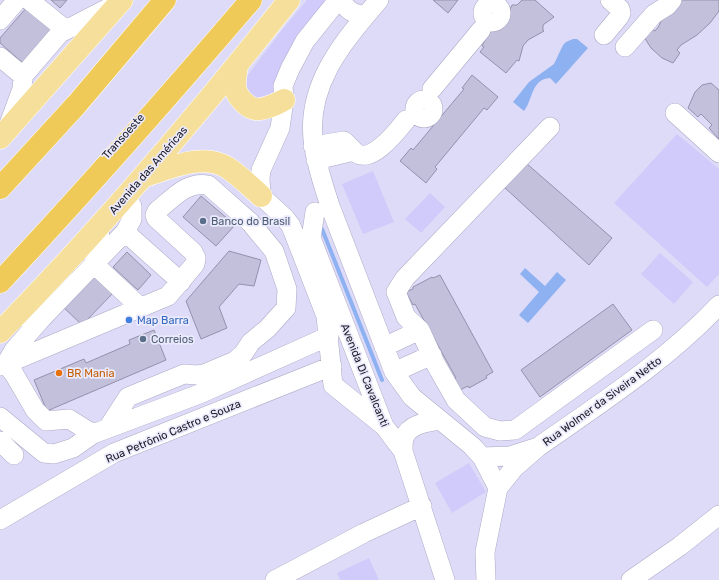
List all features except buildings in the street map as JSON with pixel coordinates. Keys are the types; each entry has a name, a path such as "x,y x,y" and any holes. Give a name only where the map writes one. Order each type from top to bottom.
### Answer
{"highway":[{"path":"0,282 140,129 252,0"},
{"path":"0,188 77,104 167,1"}],"main road":[{"name":"Avenida das Américas","path":"3,329 144,177 237,66 289,0"},
{"path":"3,134 122,1"},
{"path":"237,66 235,87 243,102 249,107 258,110 284,100"},
{"path":"144,177 177,165 205,161 215,162 228,168 261,196"}],"street":[{"path":"0,20 17,0"},
{"path":"29,0 66,30"},
{"name":"Transoeste","path":"0,268 128,131 240,0"},
{"path":"261,196 261,170 280,128 284,100 283,86 305,41 338,0"},
{"path":"341,0 348,10 365,16"},
{"name":"Avenida Di Cavalcanti","path":"379,0 338,51 324,75 315,102 312,127 323,209 395,374 412,397 440,420"},
{"path":"604,35 621,13 620,8 610,0"},
{"path":"625,46 654,5 667,6 672,0"},
{"path":"3,134 22,89 23,76 60,33 122,1"},
{"path":"0,196 162,18 167,1"},
{"path":"315,153 354,151 357,154 364,155 376,151 382,147 422,107 495,12"},
{"path":"0,57 23,76"},
{"path":"675,113 719,153"},
{"path":"550,127 405,278 396,292 406,317 420,330 456,400 485,427 500,431 515,430 653,330"},
{"path":"5,372 168,296 177,279 195,264 196,258 193,252 156,218 155,215 157,211 185,188 200,183 208,185 250,222 274,251 287,289 286,308 235,361 204,374 184,374 128,397 100,431"},
{"name":"Avenida Di Cavalcanti","path":"261,196 291,226 326,316 333,386 384,426 403,451 445,580"},
{"path":"5,372 14,350 42,318 125,232 132,219 132,206"},
{"path":"284,218 323,209"},
{"name":"Avenida Di Cavalcanti","path":"323,209 311,238 384,426"},
{"path":"94,264 101,224"},
{"path":"125,232 177,279"},
{"path":"94,264 141,308"},
{"name":"Rua Wolmer da Siveira Netto","path":"538,447 653,366 719,305"},
{"path":"3,329 31,323 42,318"},
{"path":"384,347 420,330"},
{"path":"0,417 44,453 54,454 73,448 100,431 202,393 329,336"},
{"path":"395,374 432,355"},
{"name":"Rua Petrônio Castro e Souza","path":"0,520 114,454 332,366"},
{"path":"5,372 35,410 46,421 69,419 100,431"},
{"path":"403,451 404,439 409,430 423,423 440,420 472,446 482,457 498,488"},
{"path":"0,441 14,455"},
{"path":"482,457 510,456 538,447"},
{"path":"486,580 485,552 498,488 514,468 538,447"},
{"path":"275,580 364,533 422,506"},
{"path":"631,580 680,546 719,515"}],"shaded area":[{"path":"307,0 329,0 276,93 265,102 248,96 245,82 247,76"},
{"path":"677,134 719,169 719,274 707,287 614,203"},
{"path":"373,171 394,222 363,234 342,184"},
{"path":"430,193 445,207 421,233 405,219"},
{"path":"660,253 693,282 674,304 641,274"},
{"path":"469,463 486,492 452,513 435,483"},
{"path":"369,558 379,580 340,580 337,573"}],"water":[{"path":"573,39 577,39 588,48 556,84 550,78 539,82 524,111 513,102 529,82 554,64 563,45"},
{"path":"525,268 545,286 557,272 566,280 528,323 519,315 539,292 520,274"}],"waterway":[{"path":"322,229 382,380"}],"place":[{"name":"Banco do Brasil","path":"203,221"},
{"name":"Map Barra","path":"129,320"},
{"name":"Correios","path":"143,339"},
{"name":"BR Mania","path":"59,373"}]}
